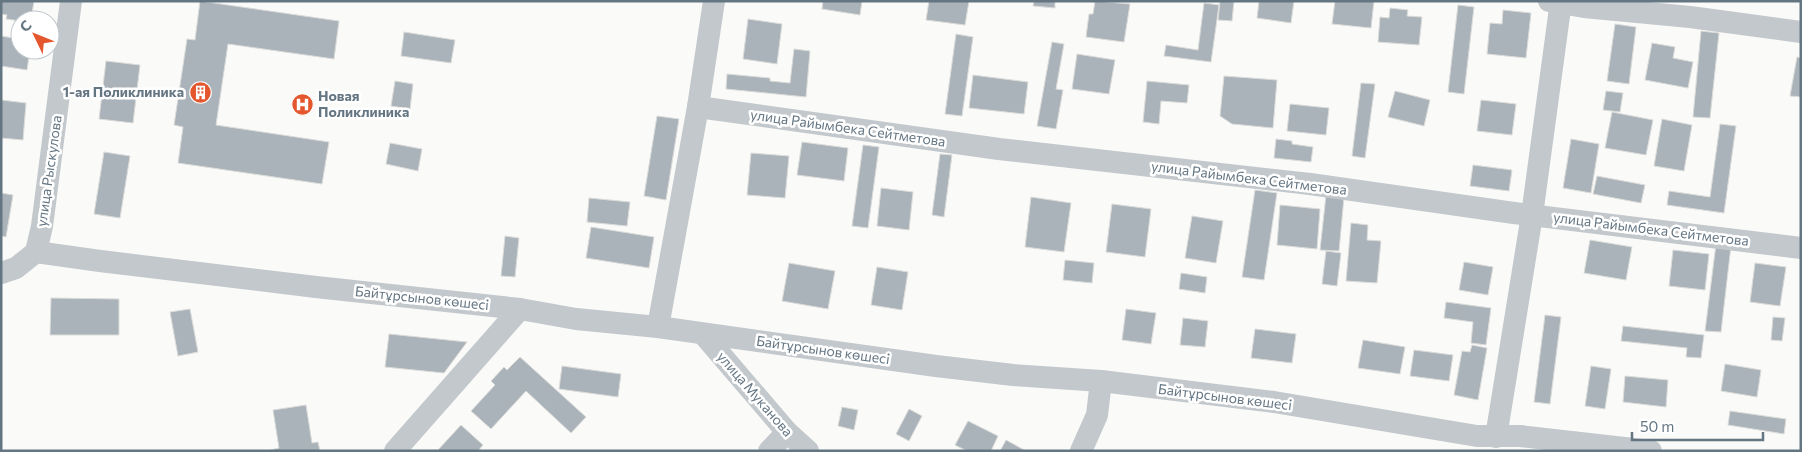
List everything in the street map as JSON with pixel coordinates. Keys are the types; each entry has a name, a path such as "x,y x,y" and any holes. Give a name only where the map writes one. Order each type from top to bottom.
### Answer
{"street":[{"name":"улица Рыскулова","path":"36,252 42,226 71,1"},
{"path":"658,328 698,108 714,1"},
{"path":"1481,441 1532,215 1557,2 1584,7 1690,17 1801,32"},
{"name":"улица Райымбека Сейтметова","path":"698,108 999,149 1310,184 1532,215 1801,248"},
{"path":"1,273 16,268 36,252"},
{"name":"Байтұрсынов көшесі","path":"36,252 316,287 520,309 576,319 658,328 936,366 1013,375 1101,381 1274,402 1481,441 1520,436 1651,451"},
{"path":"395,451 520,309"},
{"name":"улица Муканова","path":"704,335 787,432 808,451"},
{"path":"1089,448 1098,415 1101,381"},
{"path":"769,451 787,432"}],"building":[{"path":"1,1 34,1 33,10 10,10 10,20 6,19 7,15 1,14"},
{"name":"1-ая Поликлиника","path":"200,1 339,21 334,59 228,44 216,125 329,142 322,184 178,163 183,127 174,125 187,39 195,40"},
{"path":"823,1 862,1 860,15 822,9"},
{"path":"929,1 969,1 965,25 926,20"},
{"path":"1034,1 1055,1 1055,8 1033,6"},
{"path":"1095,1 1130,4 1124,42 1086,37 1089,14 1093,14"},
{"path":"1220,1 1234,1 1232,21 1218,20"},
{"path":"1259,1 1294,1 1291,23 1257,18"},
{"path":"1335,1 1374,1 1371,28 1332,24"},
{"path":"1204,3 1219,5 1211,62 1164,56 1166,45 1198,50"},
{"path":"1458,5 1474,7 1464,94 1448,92"},
{"path":"1390,8 1408,10 1407,16 1422,17 1419,45 1378,42 1380,17 1389,18"},
{"path":"1503,10 1531,13 1526,58 1487,54 1490,23 1502,24"},
{"path":"748,19 782,24 777,64 743,59"},
{"path":"1615,24 1636,27 1629,84 1607,81"},
{"path":"1701,31 1719,33 1710,118 1693,117"},
{"path":"404,32 455,40 451,63 401,56"},
{"path":"956,34 973,37 962,116 945,114"},
{"path":"1,36 10,37 10,60 28,60 27,70 1,66"},
{"path":"1052,42 1064,44 1056,89 1063,90 1056,129 1037,126"},
{"path":"1652,43 1675,47 1673,58 1693,62 1688,88 1645,80"},
{"path":"794,49 810,51 806,97 726,89 727,74 770,78 770,81 790,83"},
{"path":"1077,54 1115,60 1109,94 1072,89"},
{"path":"1797,57 1801,58 1801,97 1790,96"},
{"path":"106,61 140,65 133,123 99,119"},
{"path":"973,75 1028,82 1024,114 969,108"},
{"path":"1224,76 1277,80 1273,128 1232,124 1220,116"},
{"path":"395,81 413,84 410,109 391,106"},
{"path":"1147,81 1189,85 1187,103 1161,101 1159,124 1143,122"},
{"path":"1361,83 1375,84 1365,158 1352,156"},
{"path":"1395,91 1430,100 1424,126 1388,117"},
{"path":"1606,91 1623,93 1620,112 1603,110"},
{"path":"1,100 26,103 23,140 1,138"},
{"path":"1481,100 1516,104 1512,135 1477,131"},
{"path":"1290,104 1329,108 1326,135 1287,131"},
{"path":"1612,112 1653,120 1646,155 1605,148"},
{"path":"657,116 679,119 666,200 644,196"},
{"path":"1662,119 1692,125 1684,171 1654,166"},
{"path":"1720,124 1736,126 1724,213 1667,205 1669,191 1710,197"},
{"path":"1276,139 1292,141 1292,144 1313,147 1311,162 1274,158"},
{"path":"1571,139 1599,144 1591,193 1563,188"},
{"path":"802,142 848,148 844,181 797,175"},
{"path":"390,143 422,149 418,171 386,164"},
{"path":"863,145 879,147 868,228 852,226"},
{"path":"104,152 130,156 120,218 94,214"},
{"path":"751,153 789,156 785,198 747,195"},
{"path":"940,154 952,155 944,217 932,215"},
{"path":"1473,165 1512,170 1509,191 1470,186"},
{"path":"1597,176 1645,185 1641,203 1593,194"},
{"path":"881,188 913,192 909,230 877,226"},
{"path":"1255,190 1277,193 1264,280 1242,277"},
{"path":"1,193 13,195 6,237 1,236"},
{"path":"1326,195 1344,197 1339,251 1320,250"},
{"path":"1031,197 1071,203 1064,252 1025,247"},
{"path":"589,198 630,202 627,226 587,222"},
{"path":"1112,204 1151,209 1145,257 1106,252"},
{"path":"1280,205 1320,209 1317,249 1277,245"},
{"path":"1192,216 1223,221 1216,263 1185,258"},
{"path":"1351,223 1368,225 1367,240 1381,241 1377,283 1346,281"},
{"path":"591,227 654,237 649,268 586,258"},
{"path":"505,236 519,238 515,277 501,276"},
{"path":"1590,240 1632,247 1626,280 1584,273"},
{"path":"1716,244 1731,246 1721,332 1705,331"},
{"path":"1673,250 1709,254 1705,290 1669,286"},
{"path":"1326,251 1341,253 1337,286 1322,284"},
{"path":"1065,260 1094,263 1092,283 1063,280"},
{"path":"1464,262 1493,267 1488,295 1459,290"},
{"path":"789,263 835,271 828,309 782,301"},
{"path":"1755,263 1786,267 1780,306 1750,302"},
{"path":"877,267 908,272 902,310 871,305"},
{"path":"1181,273 1207,277 1205,293 1179,289"},
{"path":"51,298 119,299 119,335 50,335"},
{"path":"1446,302 1491,308 1486,345 1471,343 1473,322 1444,318"},
{"path":"190,309 198,352 178,356 170,312"},
{"path":"1126,309 1156,313 1151,344 1122,340"},
{"path":"1545,315 1561,317 1550,404 1534,402"},
{"path":"1773,317 1785,318 1782,341 1771,340"},
{"path":"1183,318 1208,321 1205,347 1180,345"},
{"path":"1623,326 1704,335 1701,358 1686,357 1687,348 1621,341"},
{"path":"1255,329 1296,334 1292,363 1251,358"},
{"path":"389,334 467,342 444,373 385,367"},
{"path":"1363,340 1405,347 1400,374 1358,368"},
{"path":"1472,345 1487,348 1478,400 1454,395 1462,351 1470,352"},
{"path":"1414,350 1453,355 1449,381 1410,376"},
{"path":"520,357 586,417 571,433 526,391 491,429 471,411 495,385 491,381 504,367 507,370"},
{"path":"1725,364 1761,370 1757,397 1721,391"},
{"path":"562,366 621,374 618,397 559,389"},
{"path":"1591,366 1611,369 1605,409 1585,406"},
{"path":"1625,376 1668,380 1666,407 1623,402"},
{"path":"306,405 312,443 318,442 320,451 267,451 279,448 273,410"},
{"path":"842,407 858,410 854,430 838,426"},
{"path":"909,409 922,416 909,441 896,434"},
{"path":"1730,411 1786,419 1784,434 1728,425"},
{"path":"968,421 998,436 991,451 967,451 955,445"},
{"path":"461,425 483,445 478,451 437,451"},
{"path":"1006,440 1026,451 1000,451"}],"place":[{"name":"1-ая Поликлиника","path":"200,92"},
{"name":"Новая Поликлиника","path":"302,104"}]}
